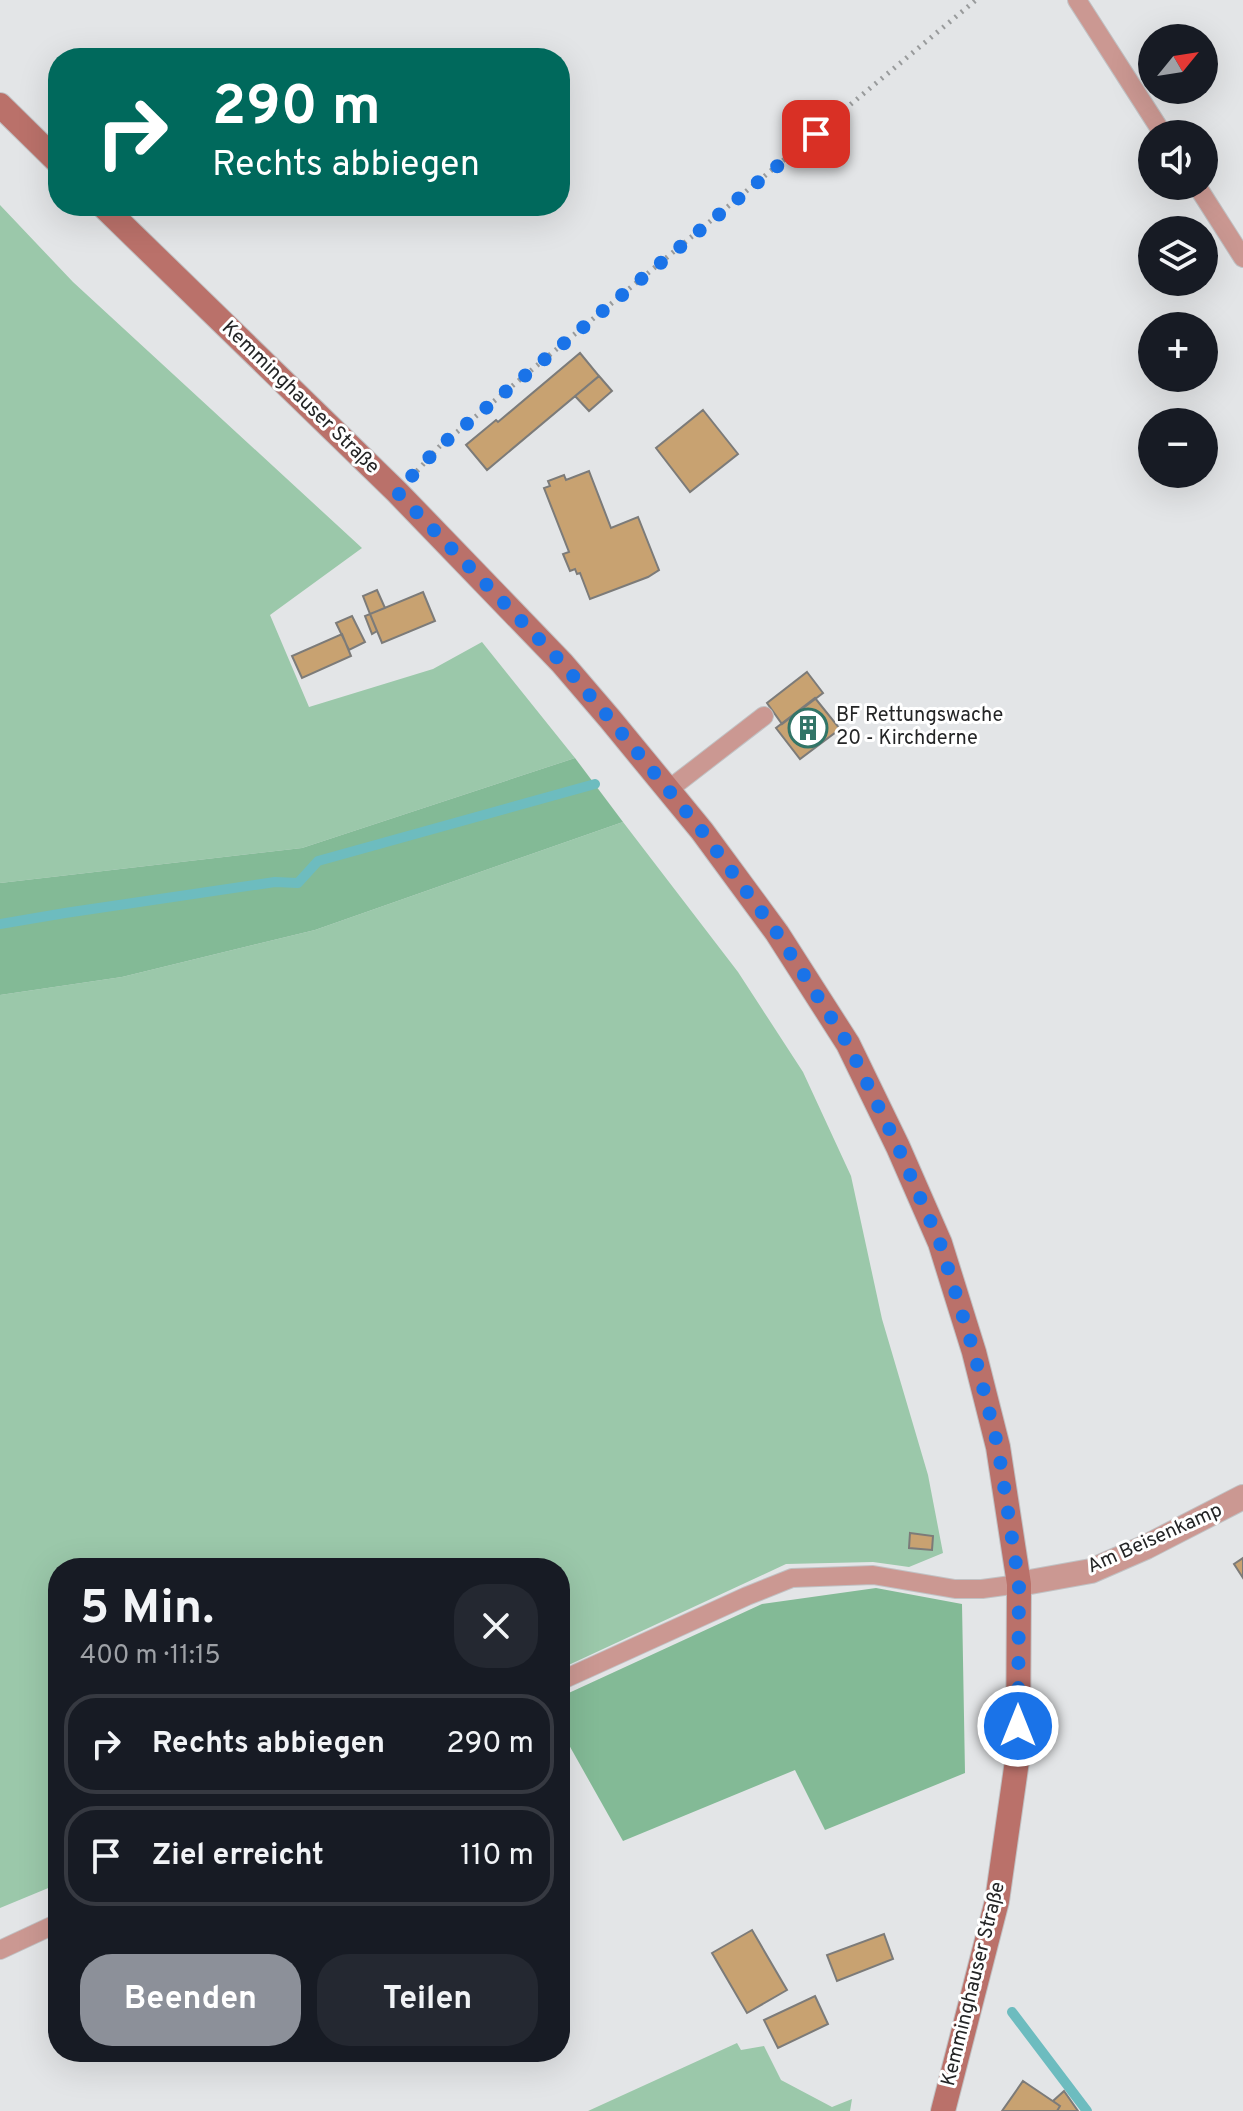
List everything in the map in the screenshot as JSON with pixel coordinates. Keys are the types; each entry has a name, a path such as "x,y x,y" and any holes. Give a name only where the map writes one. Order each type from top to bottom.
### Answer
{"main road":[{"path":"0,105 48,152"},
{"name":"Kemminghauser Straße","path":"113,216 397,492 562,663 702,831 777,933 848,1044 898,1147 940,1243 974,1352 998,1447 1019,1584 1018,1754 999,1887 943,2111"}],"street":[{"name":"Am Beisenkamp","path":"1019,1584 1091,1571 1146,1547 1243,1497"}],"lane":[{"path":"1077,0 1154,120"},
{"path":"1206,200 1243,258"},
{"path":"668,790 764,716"},
{"path":"570,1676 792,1578 873,1575 955,1589 1019,1584"},
{"path":"0,1950 48,1928"}],"path":[{"path":"397,492 439,447 976,0"}],"green space":[{"path":"0,205 73,282 362,548 270,615 309,707 433,669 482,642 575,758 302,848 0,883"},
{"path":"575,758 623,822 315,930 122,977 0,995 0,883 302,848"},
{"path":"623,822 738,972 803,1072 851,1176 882,1319 928,1475 943,1553 909,1567 873,1562 786,1564 570,1664 570,1558 48,1558 48,1888 0,1908 0,995 122,977 315,930"},
{"path":"876,1588 962,1604 965,1773 825,1830 795,1770 623,1841 570,1747 570,1692 762,1604"},
{"path":"737,2043 741,2050 764,2046 781,2080 832,2107 852,2099 850,2111 588,2111"}],"building":[{"path":"580,353 599,376 487,470 466,445"},
{"path":"599,376 612,391 589,411 575,396"},
{"path":"703,410 738,454 690,492 656,448"},
{"path":"589,471 611,528 638,517 659,570 590,599 580,573 577,574 575,569 570,571 563,554 569,552 544,488 550,486 548,481 564,475 566,480"},
{"path":"377,590 385,608 370,614 363,596"},
{"path":"423,592 435,621 382,643 370,614"},
{"path":"370,614 377,631 372,634 365,616"},
{"path":"352,616 365,642 349,650 336,623"},
{"path":"342,634 351,656 302,678 292,656"},
{"path":"807,672 823,693 782,724 767,703"},
{"name":"BF Rettungswache 20 - Kirchderne","path":"815,698 840,729 800,759 776,728"},
{"path":"910,1533 933,1536 932,1550 909,1548"},
{"path":"1243,1558 1243,1578 1234,1564"},
{"path":"752,1930 787,1990 747,2013 712,1953"},
{"path":"884,1934 893,1959 837,1981 827,1955"},
{"path":"815,1996 828,2024 778,2048 764,2020"},
{"path":"1023,2081 1060,2106 1057,2111 1002,2111"},
{"path":"1064,2091 1078,2111 1057,2111 1060,2106 1053,2101"}],"waterway":[{"path":"0,924 275,882 298,883 318,861 595,784"},
{"path":"1012,2012 1087,2111"}],"place":[{"name":"BF Rettungswache 20 - Kirchderne","path":"808,728"}],"route":[{"path":"816,134 439,447 397,492 562,663 702,831 777,933 848,1044 940,1243 974,1352 998,1447 1019,1584 1018,1726"}]}
